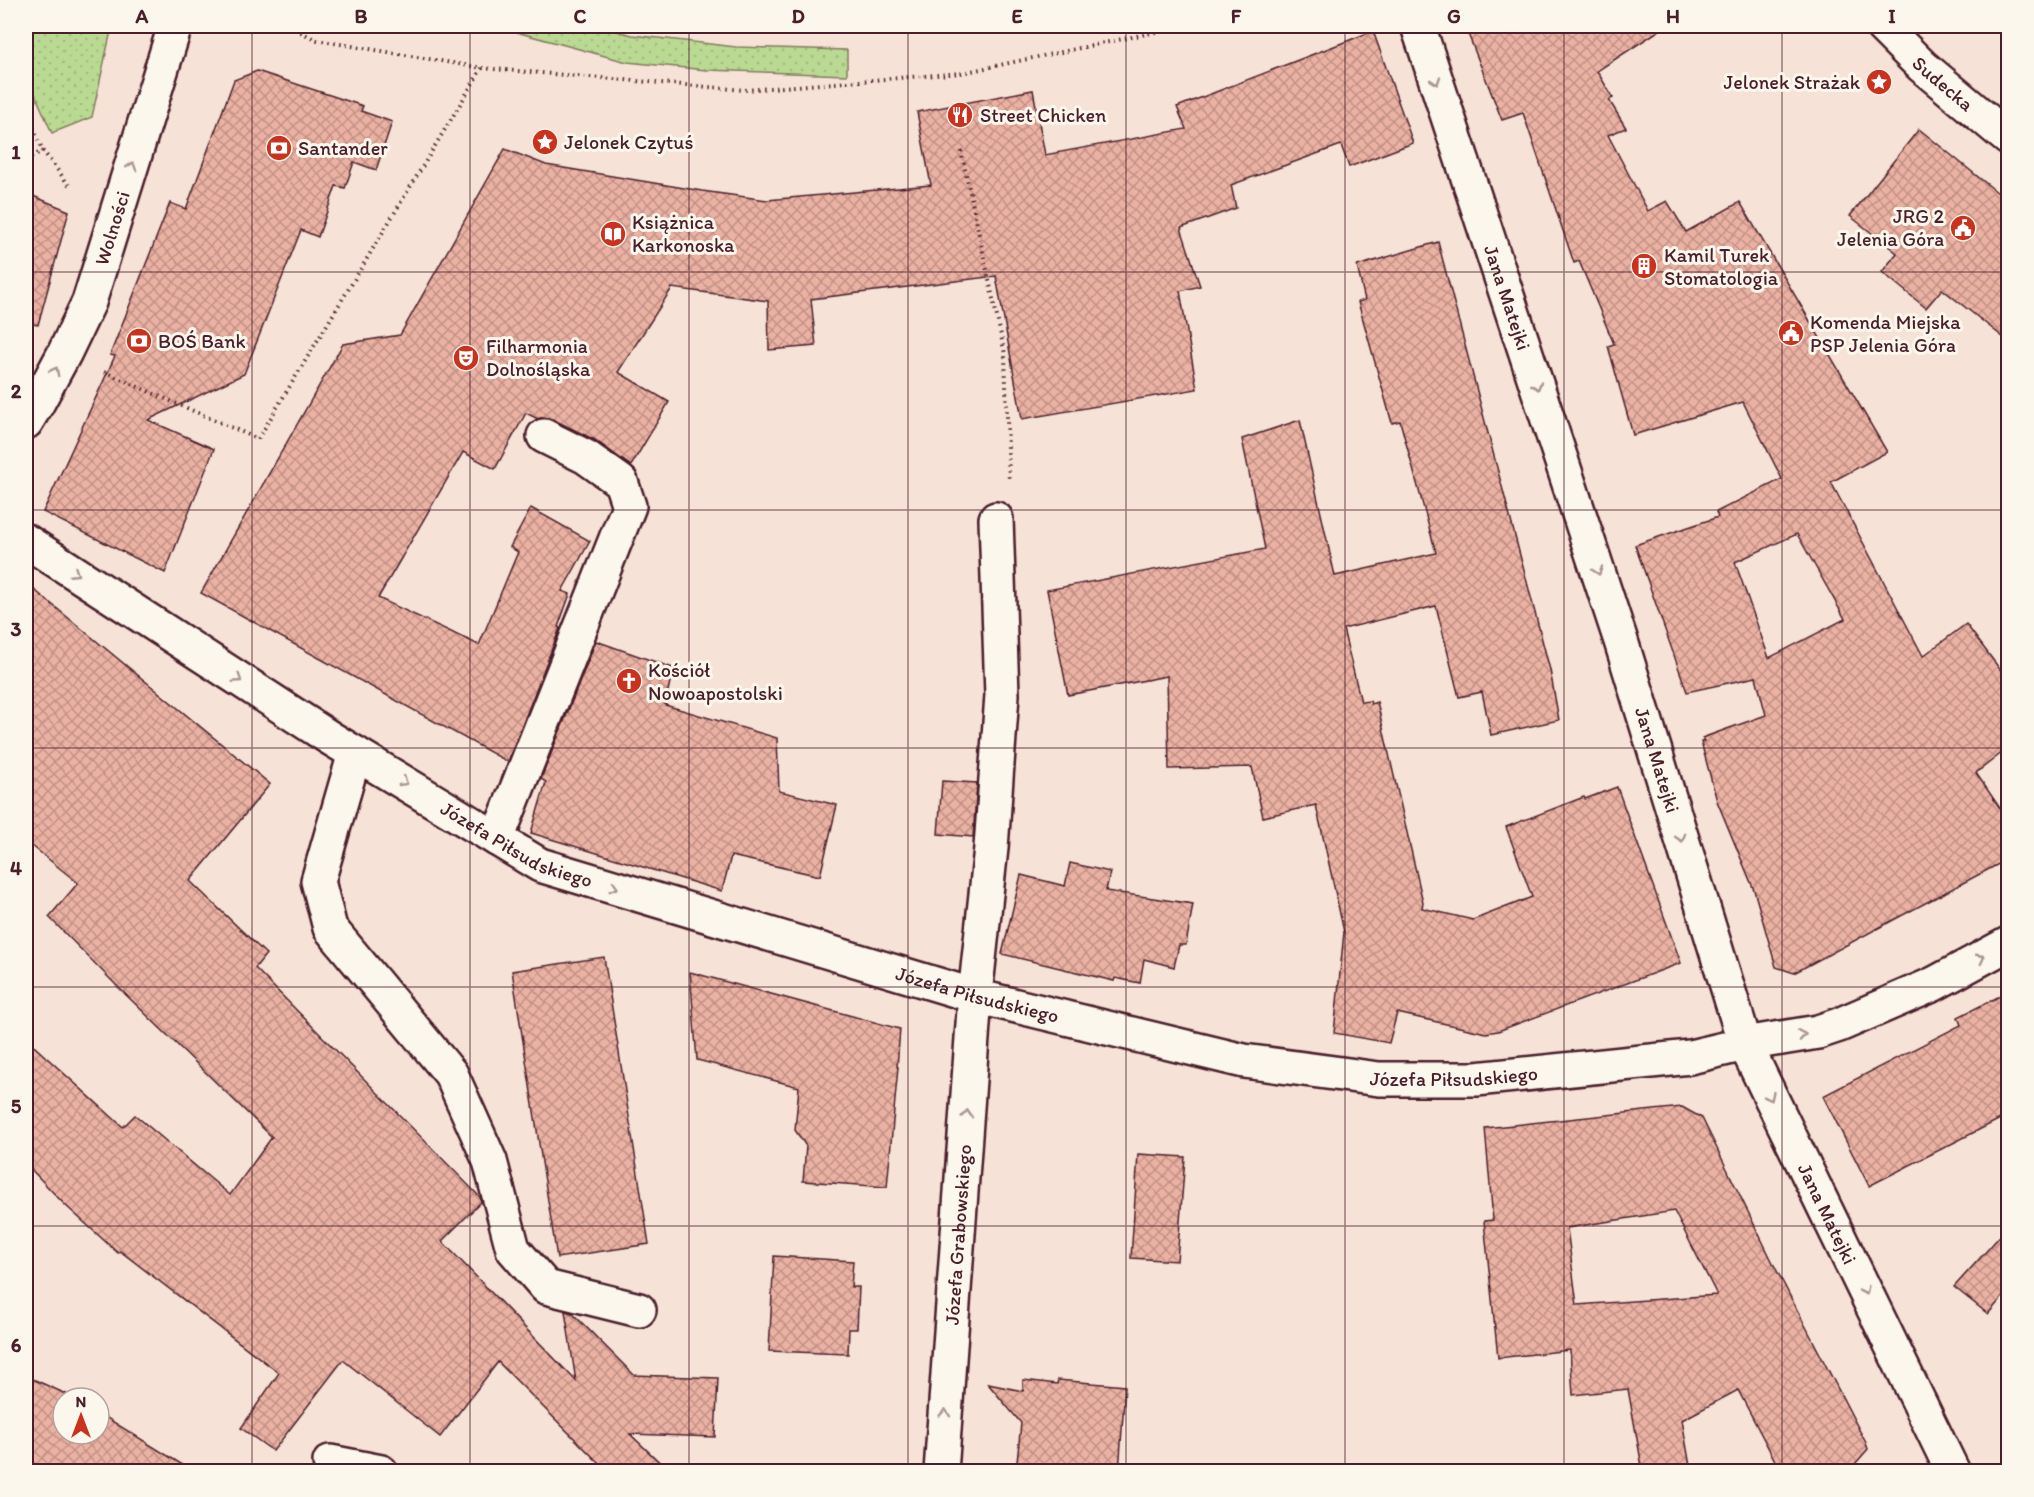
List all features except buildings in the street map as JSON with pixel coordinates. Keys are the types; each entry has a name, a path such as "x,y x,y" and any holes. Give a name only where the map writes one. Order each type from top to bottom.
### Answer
{"street":[{"name":"Wolności","path":"26,422 38,404 89,302 175,26"},
{"name":"Jana Matejki","path":"1418,26 1621,641 1745,1044 1953,1472"},
{"name":"Sudecka","path":"1882,26 1922,66 2008,138"},
{"path":"497,838 629,506 621,482 586,457 544,436"},
{"name":"Józefa Grabowskiego","path":"941,1472 975,996 991,848 1002,695 996,519"},
{"name":"Józefa Piłsudskiego","path":"26,541 355,753 540,865 975,996 1244,1060 1379,1078 1476,1079 1689,1057 1745,1044 1818,1032 1839,1025 1934,984 2008,944"},
{"path":"355,753 318,881 330,927 451,1074 490,1161 513,1249 546,1287 639,1310"},
{"path":"330,1462 381,1472"}],"path":[{"path":"290,26 316,40 482,68 745,90 962,73 1184,26"},
{"path":"64,354 258,440 482,68"},
{"path":"26,112 43,151 69,185"},
{"path":"26,159 43,151"}],"green space":[{"path":"26,26 112,26 92,117 52,133 26,73"},
{"path":"494,26 598,26 632,35 736,47 847,50 847,75 706,70 627,62"}],"place":[{"name":"Jelonek Strażak","path":"1879,82"},
{"name":"Street Chicken","path":"960,115"},
{"name":"Jelonek Czytuś","path":"545,142"},
{"name":"Santander","path":"279,148"},
{"name":"JRG 2 Jelenia Góra","path":"1963,228"},
{"name":"Książnica Karkonoska","path":"613,234"},
{"name":"Kamil Turek Stomatologia","path":"1644,266"},
{"name":"Komenda Miejska PSP Jelenia Góra","path":"1791,333"},
{"name":"BOŚ Bank","path":"139,341"},
{"name":"Filharmonia Dolnośląska","path":"466,358"},
{"name":"Kościół Nowoapostolski","path":"629,681"}]}
